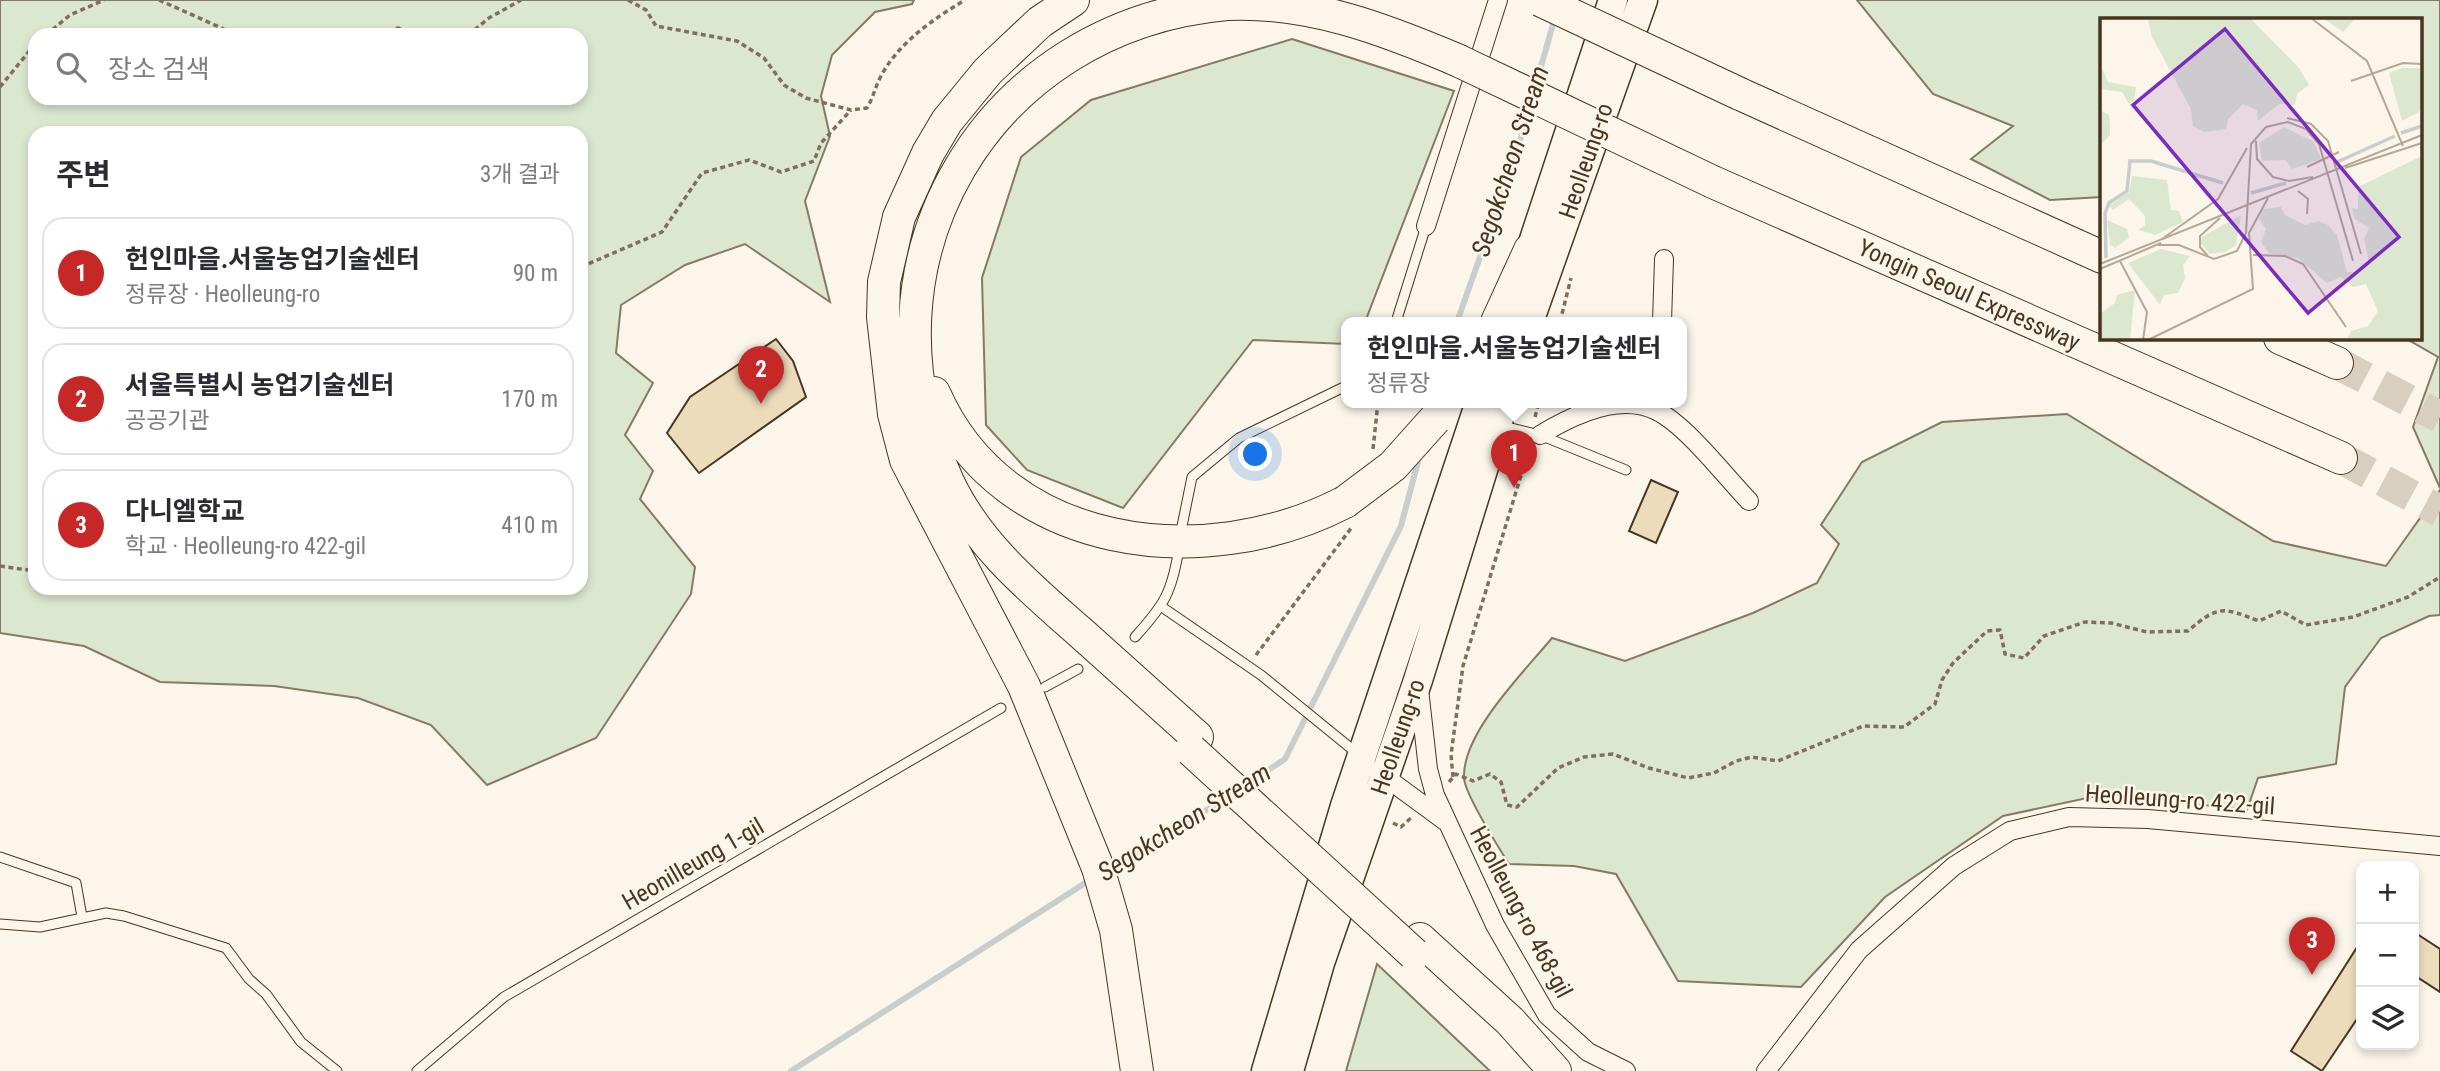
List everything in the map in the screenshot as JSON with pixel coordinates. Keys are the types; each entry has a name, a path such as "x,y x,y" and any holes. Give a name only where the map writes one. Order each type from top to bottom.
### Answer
{"highway":[{"path":"1073,0 1040,22 988,71 947,121 928,153 900,217 884,282 886,362 906,460 1024,686 1079,815 1116,929 1137,1071"},
{"path":"1540,0 2100,256"},
{"name":"Yongin Seoul Expressway","path":"913,339 917,282 923,253 947,191 965,159 1011,102 1037,79 1098,40 1128,26 1189,9 1230,4 1284,5 1335,14 1392,32 1457,60 1713,182 2341,458"},
{"path":"1499,317 1530,250"},
{"path":"913,339 944,415 967,449 1010,489 1067,522 1113,534 1217,541 1349,513 1442,411"},
{"path":"913,339 920,394 932,439 949,485 968,517 1019,578 1194,744 1417,947 1517,1027 1555,1071"},
{"path":"2285,340 2337,363"},
{"path":"886,362 916,453 941,502 975,549 1012,588 1194,744"},
{"path":"1417,947 1531,1071"}],"main road":[{"name":"Heolleung-ro","path":"1508,317 1613,0"},
{"name":"Heolleung-ro","path":"1531,317 1643,0"},
{"name":"Heolleung-ro","path":"1266,1071 1362,758 1478,408"},
{"name":"Heolleung-ro","path":"1289,1071 1320,963 1418,680 1501,414"}],"street":[{"path":"1426,226 1498,0"},
{"path":"1662,317 1664,259"},
{"path":"1537,435 1567,419 1604,408"},
{"path":"1652,408 1690,438 1749,502"},
{"name":"Heolleung-ro 468-gil","path":"1418,680 1430,801 1445,821 1495,925 1547,1015 1588,1052 1626,1071"},
{"path":"1362,758 1384,777 1430,801"},
{"name":"Heolleung-ro 422-gil","path":"1766,1071 1858,950 1954,866 2010,831 2068,817 2148,819 2440,846"}],"lane":[{"path":"1398,317 1426,226"},
{"path":"1135,637 1162,607 1175,577 1192,477 1239,438 1341,388"},
{"path":"1501,414 1537,435 1626,470"},
{"path":"1162,607 1248,666"},
{"name":"Heolleung-ro","path":"1248,666 1362,758"},
{"path":"1045,687 1078,669"},
{"name":"Heonilleung 1-gil","path":"417,1071 504,998 1001,708"},
{"path":"0,857 76,883 82,918"},
{"path":"0,924 40,927 106,914 124,916 226,948 249,979 266,994 301,1042 337,1071"}],"path":[{"path":"54,28 70,15 104,0"},
{"path":"159,0 221,28"},
{"path":"477,28 521,0"},
{"path":"628,0 646,10 656,26 737,41 764,58 784,85 806,98 850,110 867,108 880,79 902,47 924,27 965,0"},
{"path":"0,87 28,53"},
{"path":"588,264 662,232 702,173 741,161 762,162 781,172 814,161 821,143 850,110"},
{"path":"1370,459 1377,432 1378,408"},
{"path":"1453,778 1451,755 1463,666 1537,435 1539,408"},
{"path":"1248,666 1349,513"},
{"path":"0,566 28,570"},
{"path":"1371,814 1401,827 1456,774 1473,781 1490,774 1501,782 1507,805 1517,807 1558,768 1584,757 1613,754 1649,768 1688,778 1714,773 1736,761 1752,757 1778,761 1863,726 1904,727 1935,704 1942,680 1953,663 1987,631 2000,630 2005,654 2024,658 2044,636 2085,622 2111,622 2147,632 2188,631 2209,612 2231,610 2259,621 2281,611 2306,625 2375,609 2407,597 2440,578"}],"green space":[{"path":"0,0 914,0 912,4 875,12 832,55 821,96 830,136 805,201 830,302 745,244 685,265 621,305 616,353 653,383 625,435 653,471 640,499 695,567 691,594 596,738 487,785 431,725 358,698 274,686 160,682 84,646 0,633"},
{"path":"1857,0 2440,0 2440,488 2413,427 2438,357 2408,340 2422,340 2422,18 2100,18 2100,197 2050,200 1971,159 2013,126 1933,94"},
{"path":"1292,39 1454,91 1367,317 1341,317 1341,344 1253,340 1123,508 1027,470 986,425 982,278 1021,157 1091,100"},
{"path":"2067,414 2273,541 2386,566 2440,490 2440,615 2429,616 2381,638 2345,687 2336,764 2258,778 2247,810 2106,794 2003,816 1885,897 1801,987 1678,981 1616,874 1574,866 1509,864 1470,796 1464,778 1466,760 1473,742 1497,704 1552,638 1625,661 1753,613 1817,583 1839,544 1821,525 1862,462 1942,422"},
{"path":"1377,964 1490,1071 1346,1071"}],"building":[{"path":"776,339 793,361 806,397 699,473 667,433 690,397"},
{"path":"1651,480 1678,492 1656,543 1629,531"},
{"path":"2419,935 2440,949 2440,992 2419,978"},
{"path":"2356,949 2356,1020 2322,1071 2291,1051"}],"waterway":[{"name":"Segokcheon Stream","path":"1535,88 1555,17"},
{"name":"Segokcheon Stream","path":"1459,317 1516,155 1530,105"},
{"name":"Segokcheon Stream","path":"1243,787 1285,759 1401,526 1420,454"},
{"name":"Segokcheon Stream","path":"1109,869 1228,797"},
{"name":"Segokcheon Stream","path":"791,1071 1090,880"}],"tunnel":[{"path":"2337,363 2440,417"},
{"path":"2341,458 2440,511"}],"place":[{"name":"서울특별시 농업기술센터","path":"761,404"},
{"name":"헌인마을.서울농업기술센터","path":"1514,488"},
{"name":"다니엘학교","path":"2312,975"}]}
